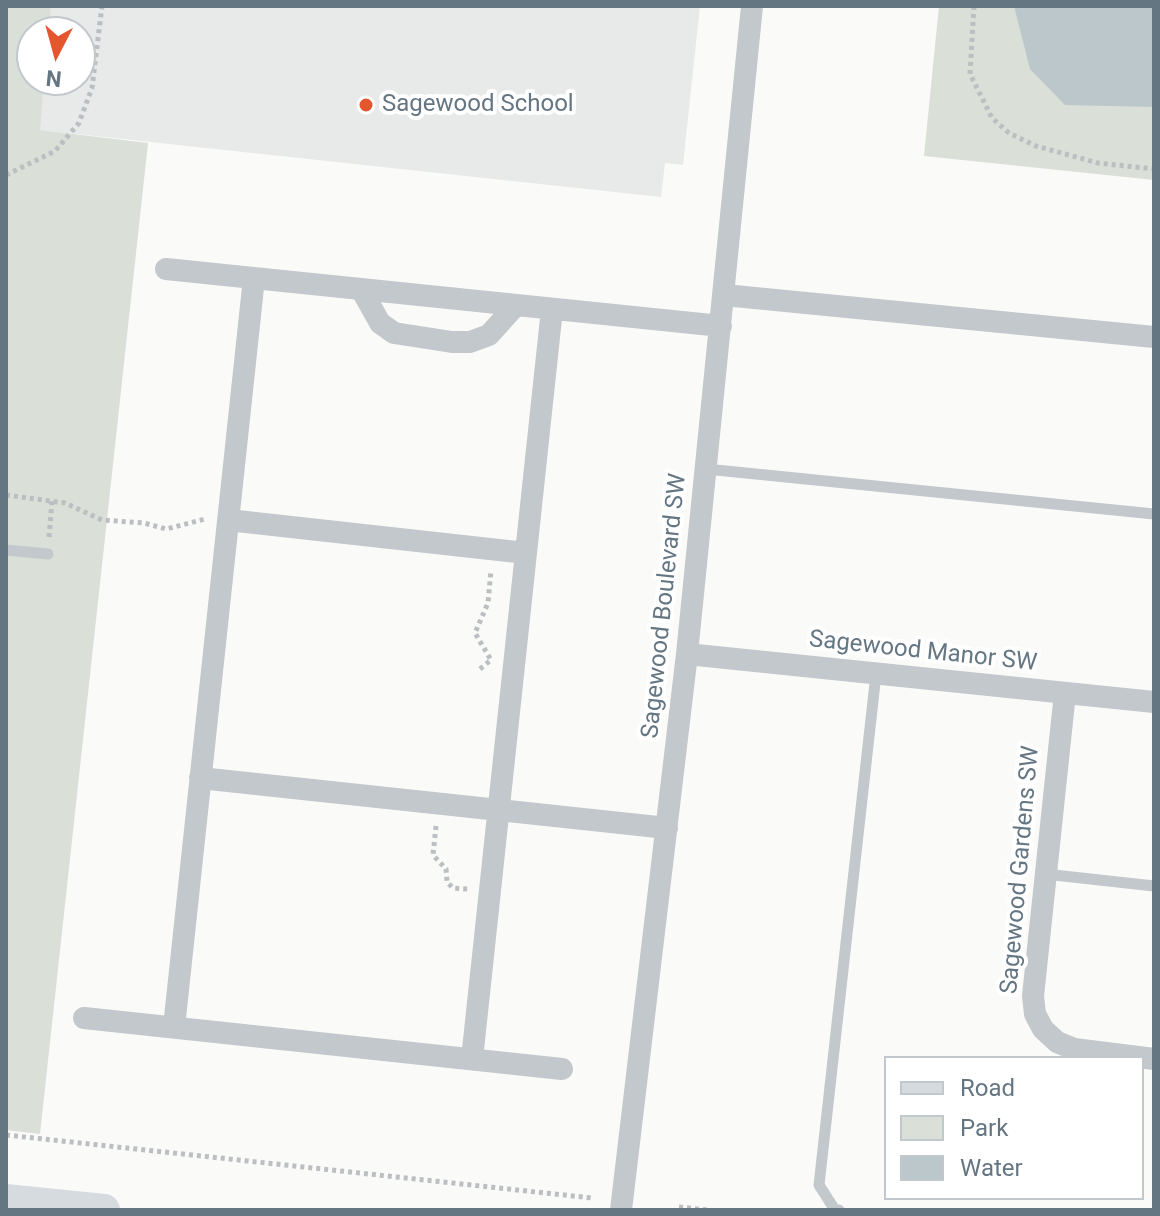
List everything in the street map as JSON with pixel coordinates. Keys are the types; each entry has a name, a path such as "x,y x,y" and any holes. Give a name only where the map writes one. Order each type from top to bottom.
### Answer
{"street":[{"name":"Sagewood Boulevard SW","path":"621,1210 687,654 752,6"},
{"path":"166,269 721,326"},
{"path":"174,1027 254,278"},
{"path":"361,289 380,323 394,333 452,342 470,342 489,335 516,305"},
{"path":"724,295 1154,337"},
{"path":"472,1059 552,309"},
{"path":"228,520 526,553"},
{"name":"Sagewood Manor SW","path":"687,654 1154,702"},
{"name":"Sagewood Gardens SW","path":"1065,693 1033,996 1035,1014 1043,1029 1057,1042 1074,1049 1130,1056"},
{"path":"200,778 667,828"},
{"path":"84,1018 562,1069"},
{"path":"6,1200 104,1210"}],"lane":[{"path":"706,469 1154,514"},
{"path":"6,550 48,554"},
{"path":"839,1210 835,1210 819,1185 876,674"},
{"path":"1045,874 1154,886"}],"path":[{"path":"6,175 55,151 79,123 92,88 102,6"},
{"path":"974,6 970,74 992,118 1009,133 1036,146 1098,163 1154,169"},
{"path":"6,495 52,501 75,507 102,520 144,523 171,529 204,518 228,520"},
{"path":"48,554 52,501"},
{"path":"480,669 491,660 475,633 488,603 493,549"},
{"path":"438,803 433,855 446,869 449,885 490,891"},
{"path":"6,1135 592,1198"},
{"path":"679,1207 707,1210"}],"shaded area":[{"name":"Sagewood School","path":"51,6 700,6 683,165 665,163 661,197 39,130 42,96 96,96 96,16 50,16"}],"green space":[{"path":"6,6 51,6 50,16 16,16 16,96 43,96 40,130 148,143 40,1134 6,1130"},
{"path":"939,6 1154,6 1154,180 924,156"}],"water":[{"path":"1014,6 1154,6 1154,107 1065,105 1030,69"}],"place":[{"name":"Sagewood School","path":"366,105"}]}
